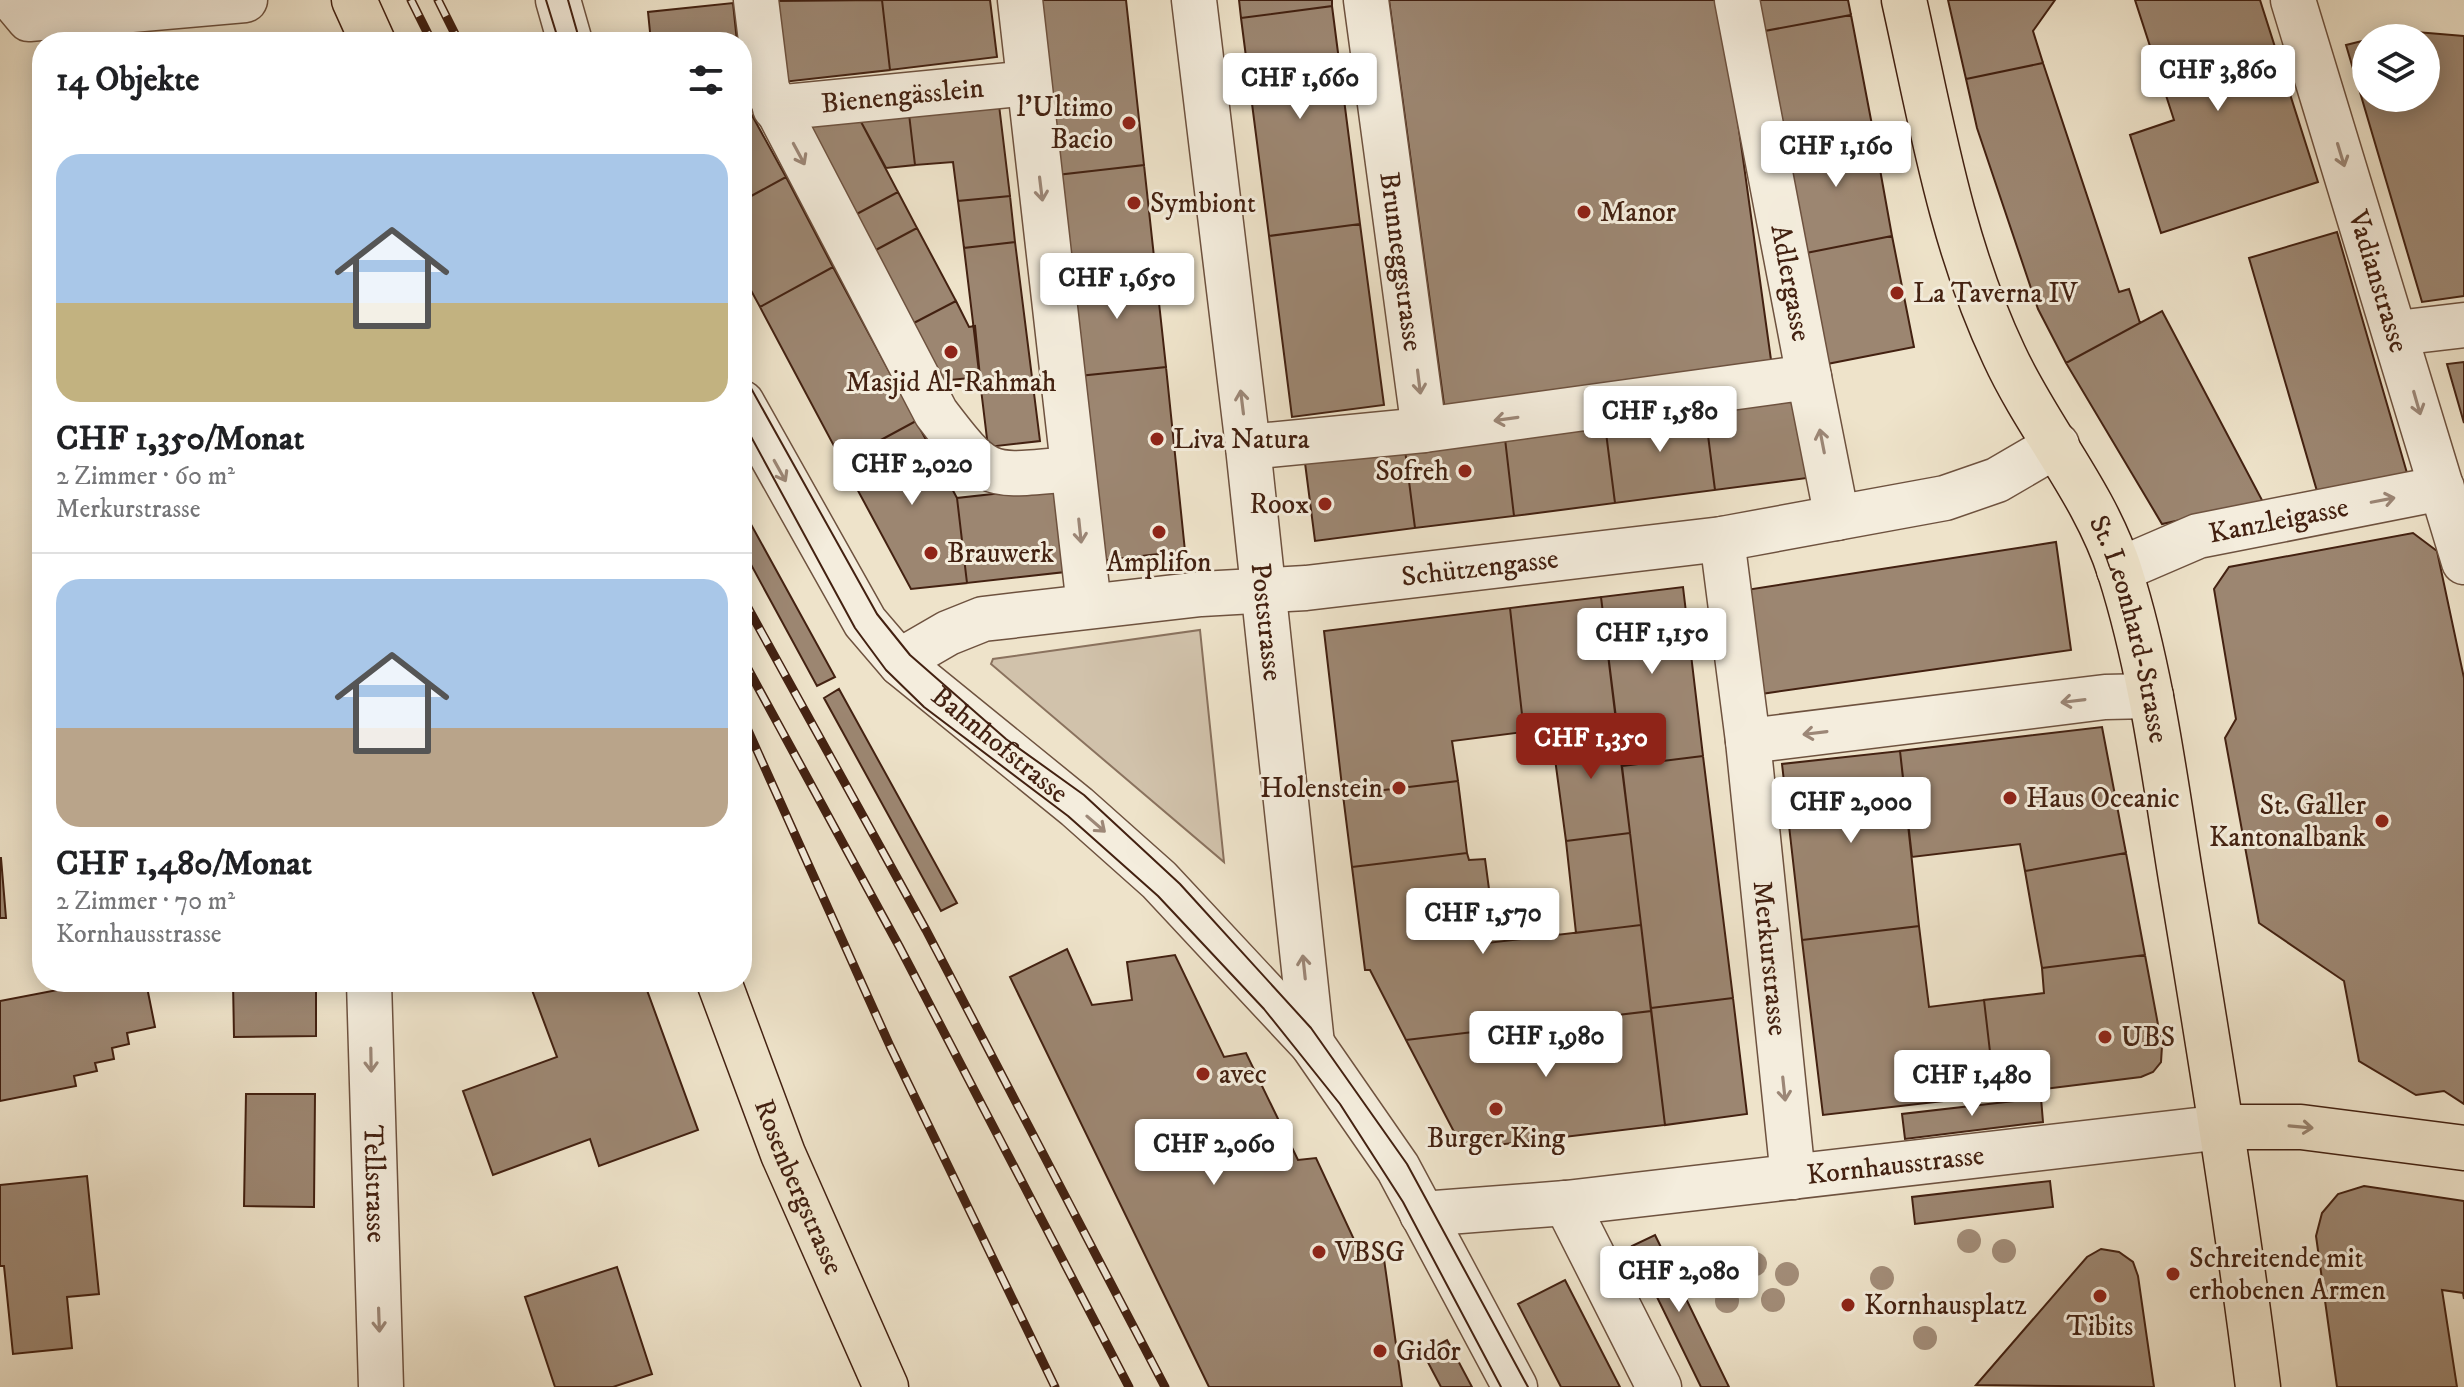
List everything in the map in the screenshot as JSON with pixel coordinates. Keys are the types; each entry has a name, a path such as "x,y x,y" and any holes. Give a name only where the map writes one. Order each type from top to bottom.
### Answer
{"main road":[{"path":"354,0 368,32"},
{"name":"St. Leonhard-Strasse","path":"1904,0 1947,190 1972,278 2004,357 2057,445 2119,570 2151,696 2223,1127 2258,1387"},
{"name":"Rosenbergstrasse","path":"723,992 783,1154 886,1387"},
{"name":"Kornhausstrasse","path":"2223,1127 2301,1127 2464,1148"}],"street":[{"path":"13,0 29,19 245,0"},
{"path":"558,0 567,32"},
{"path":"756,0 767,89 775,108 936,413 971,459 989,470 1007,475 1073,469"},
{"path":"1020,0 1089,606"},
{"name":"Poststrasse","path":"1194,0 1248,447 1312,1044 1398,1168 1515,1387"},
{"name":"Brunneggstrasse","path":"1366,0 1424,430"},
{"name":"Adlergasse","path":"1737,0 1837,518"},
{"name":"Vadianstrasse","path":"2294,0 2464,562"},
{"name":"Bienengässlein","path":"775,108 1029,83"},
{"path":"2397,333 2464,325"},
{"path":"1248,447 1424,430 1809,377"},
{"name":"Bahnhofstrasse","path":"752,421 865,622 901,664 1077,807 1159,880 1312,1044"},
{"name":"Schützengasse","path":"901,664 910,655 948,633 983,619 1089,606 1264,591 1722,539 1837,518 1971,489 1997,480 2057,445"},
{"name":"Kanzleigasse","path":"2119,570 2198,536 2442,488"},
{"name":"Merkurstrasse","path":"1722,539 1748,741 1793,1177"},
{"path":"1748,741 2105,697 2151,696"},
{"name":"Tellstrasse","path":"369,992 381,1387"},
{"name":"Kornhausstrasse","path":"1422,1214 1566,1203 2223,1127"},
{"path":"1566,1203 1659,1387"}],"shaded area":[{"path":"1200,630 1224,862 991,664 993,659"}],"building":[{"path":"882,0 890,70 783,82 774,1"},
{"path":"882,0 990,0 997,57 890,70"},
{"path":"1037,0 1126,0 1144,165 1057,175"},
{"path":"1239,0 1332,0 1332,6 1241,18"},
{"name":"Manor","path":"1389,0 1721,0 1772,367 1445,412"},
{"path":"1753,0 1848,0 1851,15 1759,32"},
{"path":"1948,0 2055,0 2033,31 2043,63 1966,79"},
{"path":"2135,0 2260,0 2318,182 2161,233 2130,135 2174,120"},
{"path":"733,3 736,32 650,32 648,12"},
{"path":"1332,6 1360,224 1269,236 1241,18"},
{"path":"1851,15 1872,125 1780,143 1759,32"},
{"path":"2440,34 2464,36 2464,296 2422,302 2366,112 2440,112"},
{"path":"2352,44 2352,65 2346,45"},
{"path":"2043,63 2119,292 2129,289 2140,323 2066,363 2038,309 1977,128 1966,79"},
{"path":"999,105 1010,196 958,201 953,162 915,165 909,114"},
{"path":"909,114 915,165 886,168 860,120"},
{"path":"752,115 786,177 752,196"},
{"path":"860,120 898,192 853,216 806,126"},
{"path":"1872,125 1892,236 1801,254 1780,143"},
{"path":"1144,165 1155,266 1068,276 1057,175"},
{"path":"786,177 833,267 760,307 752,292 752,196"},
{"path":"898,192 917,228 872,252 853,216"},
{"path":"1010,196 1015,242 964,248 958,201"},
{"path":"1360,224 1384,405 1292,417 1269,236"},
{"path":"917,228 956,301 910,325 872,252"},
{"path":"2337,232 2407,473 2319,498 2249,258"},
{"path":"1892,236 1914,347 1822,365 1801,254"},
{"path":"1015,242 1040,441 988,447 964,248"},
{"path":"1155,266 1166,367 1079,376 1068,276"},
{"path":"833,267 916,421 842,461 760,307"},
{"name":"Masjid Al-Rahmah","path":"956,301 969,327 975,326 980,377 940,381 910,325"},
{"path":"2162,311 2263,502 2162,524 2066,363"},
{"path":"2464,362 2464,423 2447,364"},
{"path":"1166,367 1185,551 1098,561 1079,376"},
{"path":"1805,391 1815,477 1715,490 1704,404"},
{"path":"1704,404 1715,490 1615,503 1604,417"},
{"path":"1604,417 1615,503 1514,516 1504,430"},
{"path":"916,421 957,498 967,583 911,589 842,461"},
{"path":"1504,430 1514,516 1415,528 1404,442"},
{"path":"1404,442 1415,528 1315,541 1304,455"},
{"path":"1055,487 1065,572 967,583 957,498"},
{"path":"752,526 835,677 817,686 752,566"},
{"path":"2413,533 2437,551 2464,678 2464,1104 2444,1091 2416,1095 2359,1061 2344,981 2259,923 2225,738 2236,719 2214,589 2229,567"},
{"path":"2056,542 2071,650 1761,694 1746,590"},
{"path":"1683,587 1703,756 1622,766 1601,597"},
{"path":"1601,597 1616,721 1524,732 1510,608"},
{"path":"1510,608 1524,732 1452,741 1458,781 1343,795 1324,631"},
{"path":"839,689 957,903 941,911 824,698"},
{"path":"1616,721 1630,833 1566,841 1551,729"},
{"name":"Haus Oceanic","path":"2102,727 2126,853 2025,871 2020,844 1912,857 1900,751"},
{"path":"1900,751 1919,926 1802,940 1782,764"},
{"path":"1703,756 1733,998 1651,1008 1622,766"},
{"path":"1458,781 1467,853 1352,867 1343,795"},
{"path":"1630,833 1641,925 1576,933 1566,841"},
{"path":"1467,853 1469,860 1485,859 1495,934 1486,935 1487,943 1641,925 1651,1011 1406,1040 1370,970 1365,970 1352,867"},
{"path":"2126,853 2145,955 2042,968 2025,871"},
{"path":"1,858 6,918 0,918"},
{"path":"1919,926 1929,1007 1984,1000 1995,1095 1823,1115 1802,940"},
{"path":"1067,949 1092,1005 1132,1000 1127,962 1175,955 1224,1057 1246,1053 1298,1160 1316,1158 1364,1261 1384,1259 1402,1387 1209,1387 1010,977"},
{"path":"2145,955 2162,1046 2161,1062 2153,1072 2141,1077 1995,1095 1984,1000 2044,993 2042,968"},
{"path":"47,992 148,992 155,1027 127,1033 129,1044 112,1048 114,1059 95,1063 97,1071 74,1076 76,1086 0,1101 0,1001"},
{"path":"233,992 316,992 316,1036 234,1037"},
{"path":"533,992 648,992 698,1130 599,1166 590,1139 493,1175 463,1091 557,1057"},
{"path":"1733,998 1747,1114 1665,1125 1651,1008"},
{"path":"1651,1011 1665,1125 1463,1149 1406,1040"},
{"path":"246,1094 315,1094 314,1207 244,1206"},
{"path":"2041,1098 2043,1122 1905,1139 1902,1114"},
{"path":"87,1176 99,1294 67,1297 72,1348 13,1354 4,1266 0,1266 0,1185"},
{"path":"2050,1181 2053,1207 1915,1224 1912,1197"},
{"path":"2364,1186 2464,1201 2464,1299 2463,1293 2442,1290 2457,1387 2337,1387 2316,1236 2322,1213 2338,1194"},
{"path":"1655,1235 1729,1387 1701,1387 1632,1246"},
{"path":"2101,1249 2119,1252 2133,1262 2138,1276 2154,1387 1976,1385 2087,1257"},
{"path":"617,1267 652,1374 613,1387 555,1387 525,1297"},
{"path":"1565,1280 1620,1387 1561,1387 1518,1304"},
{"path":"1447,1340 1472,1387 1441,1387 1423,1353"}],"tram line":[{"path":"546,0 556,32"},
{"path":"568,0 577,32"},
{"path":"752,390 877,614 910,655 1006,739 1084,795 1180,884 1311,1028 1407,1164 1528,1387"},
{"path":"752,438 855,628 886,670 924,707 1068,816 1158,896 1264,1009 1340,1104 1403,1202 1501,1387"}],"railway":[{"path":"411,0 427,32"},
{"path":"438,0 454,32"},
{"path":"752,615 926,930 1165,1387"},
{"path":"752,676 899,946 1129,1387"},
{"path":"752,739 890,1046 1055,1387"}],"place":[{"name":"l'Ultimo Bacio","path":"1129,123"},
{"name":"Symbiont","path":"1134,203"},
{"name":"Manor","path":"1584,212"},
{"name":"La Taverna IV","path":"1897,293"},
{"name":"Masjid Al-Rahmah","path":"951,352"},
{"name":"Liva Natura","path":"1157,439"},
{"name":"Sofreh","path":"1465,471"},
{"name":"Roox","path":"1325,504"},
{"name":"Amplifon","path":"1159,532"},
{"name":"Brauwerk","path":"931,553"},
{"name":"Holenstein","path":"1399,788"},
{"name":"Haus Oceanic","path":"2010,798"},
{"name":"St. Galler Kantonalbank","path":"2382,821"},
{"name":"UBS","path":"2105,1037"},
{"name":"avec","path":"1203,1074"},
{"name":"Burger King","path":"1496,1109"},
{"name":"VBSG","path":"1319,1252"},
{"name":"Schreitende mit erhobenen Armen","path":"2173,1274"},
{"name":"Tibits","path":"2100,1296"},
{"name":"Kornhausplatz","path":"1848,1305"},
{"name":"Gidor","path":"1380,1351"}]}
